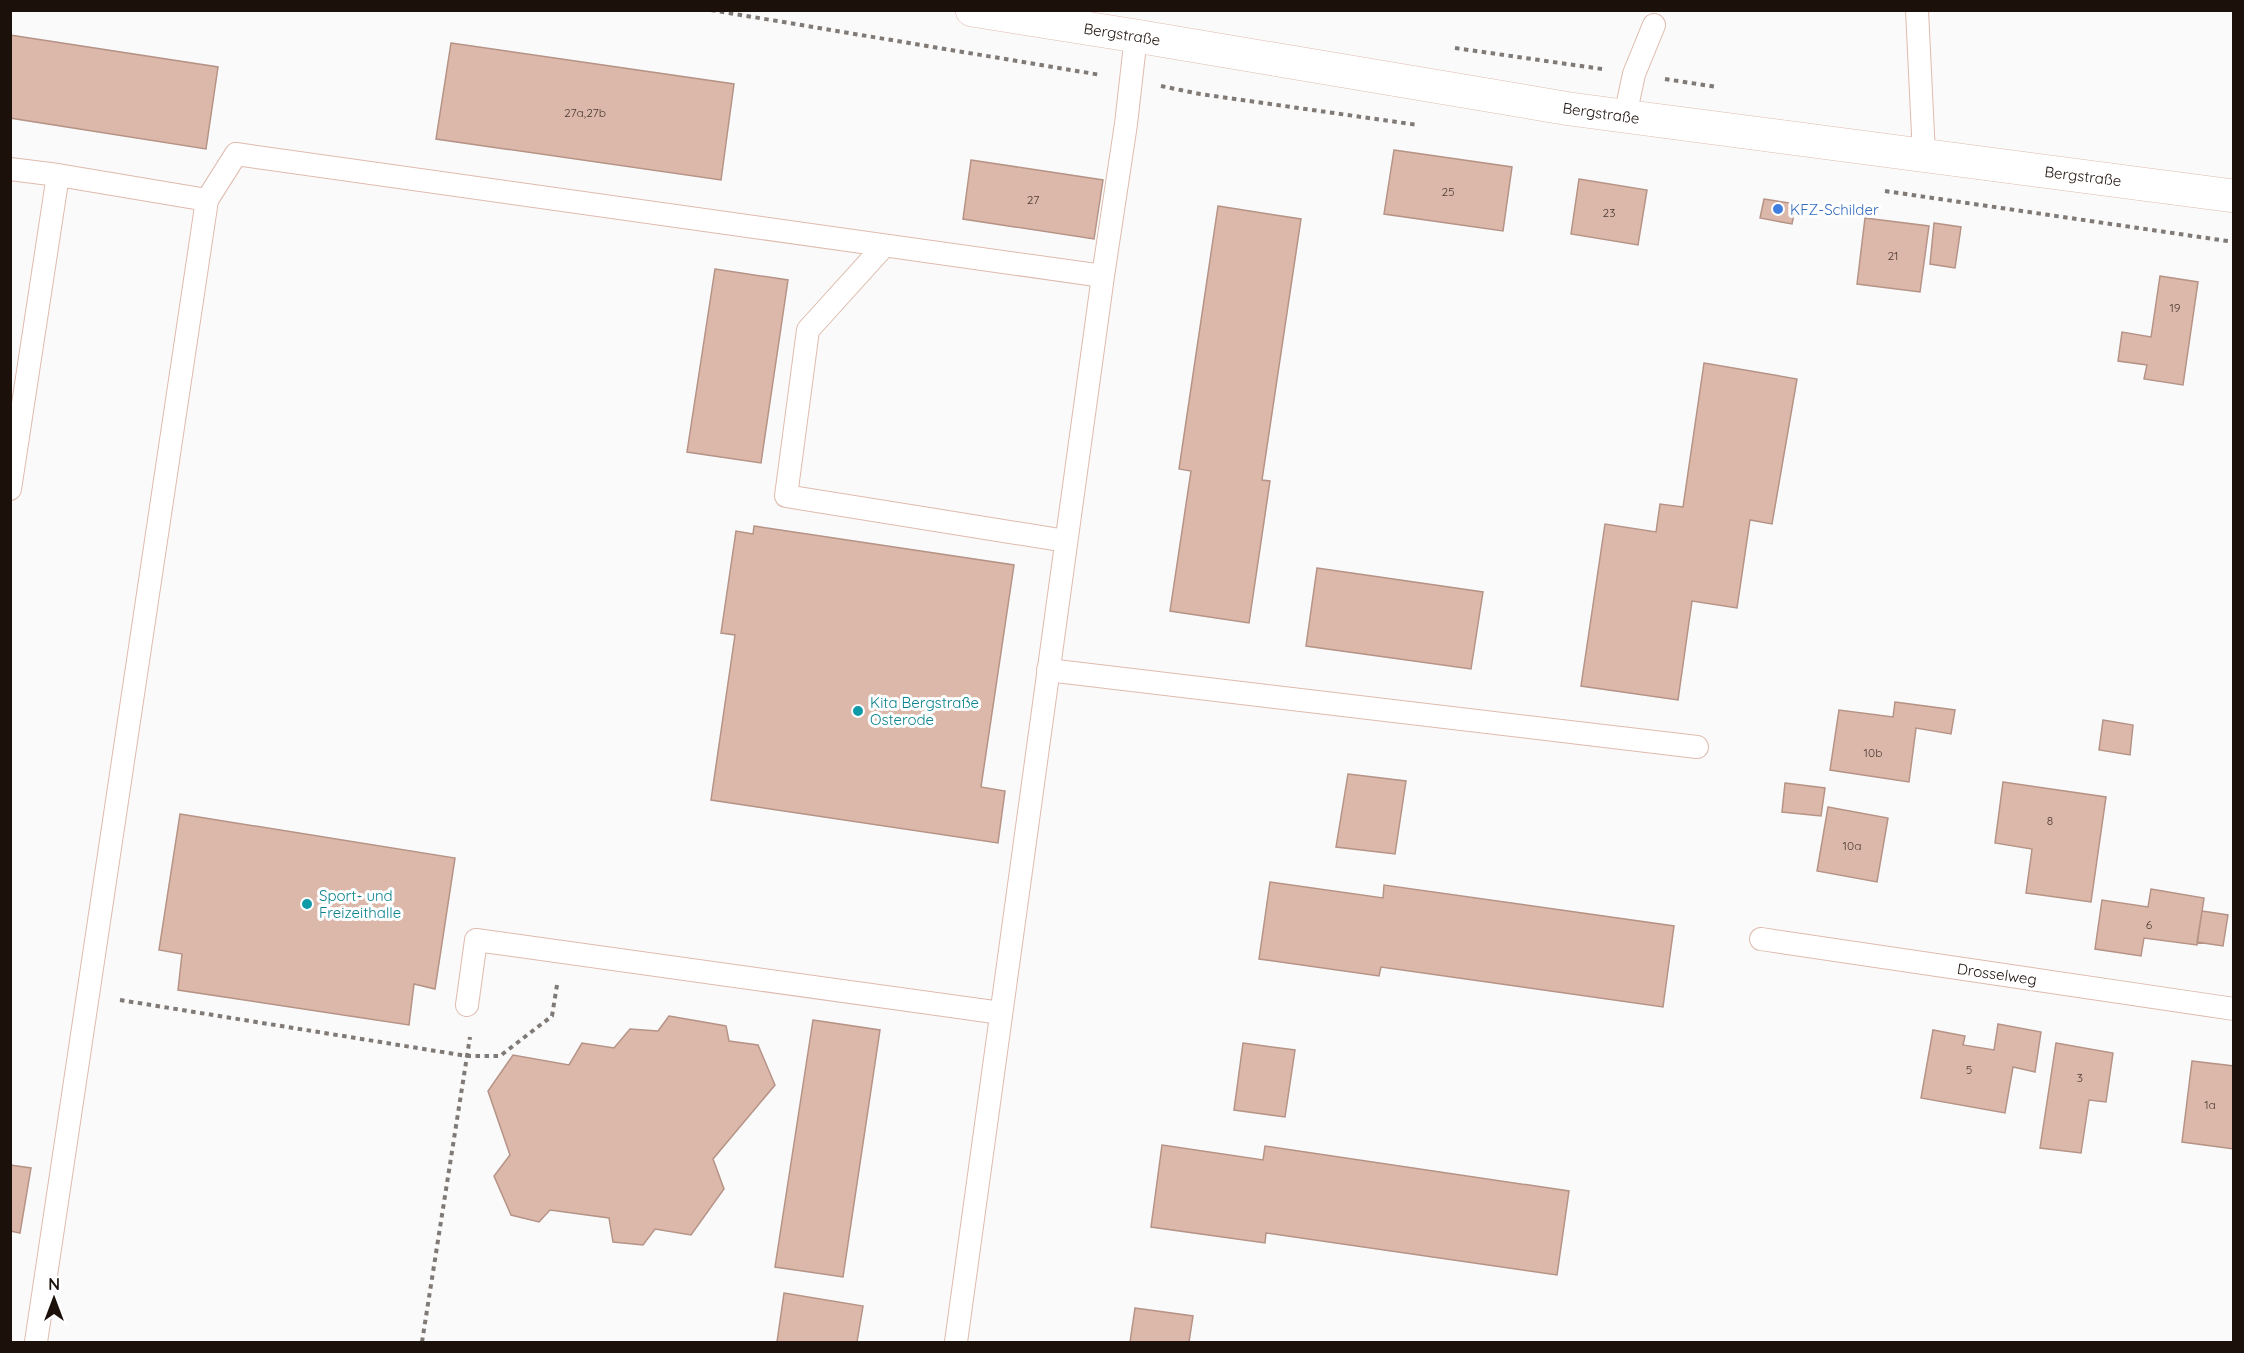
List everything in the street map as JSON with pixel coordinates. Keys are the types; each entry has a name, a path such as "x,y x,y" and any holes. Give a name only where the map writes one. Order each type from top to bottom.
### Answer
{"street":[{"name":"Bergstraße","path":"972,10 1570,109 2234,196"}],"lane":[{"path":"1917,10 1924,155"},
{"path":"1625,116 1634,74 1654,25"},
{"path":"956,1342 1136,36"},
{"path":"36,1342 90,995 207,200 237,154 1103,276"},
{"path":"10,169 207,200"},
{"path":"10,489 58,175"},
{"path":"884,246 808,330 786,496 1066,540"},
{"path":"1048,670 1697,747"},
{"name":"Drosselweg","path":"1761,939 2234,1009"},
{"path":"467,1005 476,940 1001,1014"}],"path":[{"path":"711,10 1131,80"},
{"path":"90,995 467,1056 500,1056 552,1016 563,952"},
{"path":"423,1342 473,1017 467,1005"}],"building":[{"path":"10,35 218,67 206,149 10,118"},
{"path":"451,43 734,84 721,180 436,139"},
{"path":"1394,150 1512,167 1503,231 1384,214"},
{"path":"971,160 1103,180 1094,239 963,219"},
{"path":"1579,179 1647,190 1638,245 1571,234"},
{"path":"1764,199 1796,204 1792,224 1760,218"},
{"path":"1218,206 1301,219 1262,480 1270,481 1249,623 1170,611 1191,471 1179,469"},
{"path":"1865,218 1929,226 1920,292 1857,284"},
{"path":"1934,223 1961,227 1955,268 1930,264"},
{"path":"715,269 788,280 761,463 687,452"},
{"path":"2160,276 2198,282 2183,385 2144,379 2147,365 2118,361 2122,332 2151,337"},
{"path":"1704,363 1797,379 1772,524 1750,520 1737,608 1692,601 1678,700 1581,686 1605,524 1656,532 1660,504 1683,507"},
{"name":"Kita Bergstraße Osterode","path":"754,526 1014,565 981,787 1005,791 998,843 711,800 735,635 721,633 736,531 753,534"},
{"path":"1317,568 1483,592 1471,669 1306,646"},
{"path":"1895,702 1955,710 1951,734 1916,728 1909,782 1830,770 1839,710 1893,717"},
{"path":"2103,720 2133,725 2130,755 2099,750"},
{"path":"1348,774 1406,781 1395,854 1336,847"},
{"path":"2003,782 2106,797 2091,902 2026,893 2032,849 1995,843"},
{"path":"1785,783 1825,788 1821,816 1782,812"},
{"path":"1828,807 1888,818 1877,882 1817,871"},
{"name":"Sport- und Freizeithalle","path":"180,814 455,858 435,989 414,984 409,1025 178,990 182,954 159,950"},
{"path":"1270,882 1383,898 1384,885 1674,926 1663,1007 1381,967 1379,976 1259,959"},
{"path":"2151,889 2204,898 2197,945 2144,938 2141,956 2095,949 2102,900 2148,907"},
{"path":"2202,911 2228,915 2223,946 2197,942"},
{"path":"669,1016 726,1026 729,1041 758,1045 775,1085 713,1159 724,1189 691,1235 655,1229 643,1245 613,1242 609,1218 550,1210 539,1222 511,1215 494,1176 510,1155 488,1091 513,1055 569,1065 582,1043 614,1048 630,1029 658,1031"},
{"path":"813,1020 880,1030 843,1277 775,1267"},
{"path":"1998,1024 2041,1032 2035,1072 2013,1067 2005,1113 1921,1098 1933,1030 1965,1036 1963,1045 1994,1050"},
{"path":"1243,1043 1295,1050 1285,1117 1234,1110"},
{"path":"2056,1043 2113,1053 2106,1102 2089,1100 2081,1153 2040,1148"},
{"path":"2192,1061 2234,1066 2234,1149 2182,1142"},
{"path":"1162,1145 1263,1160 1265,1146 1569,1191 1557,1275 1266,1233 1265,1243 1151,1227"},
{"path":"10,1165 31,1168 20,1233 10,1231"},
{"path":"784,1293 863,1306 857,1342 777,1342"},
{"path":"1135,1308 1193,1316 1189,1342 1130,1342"}],"place":[{"name":"KFZ-Schilder","path":"1778,209"},
{"name":"Kita Bergstraße Osterode","path":"858,711"},
{"name":"Sport- und Freizeithalle","path":"307,904"}]}
